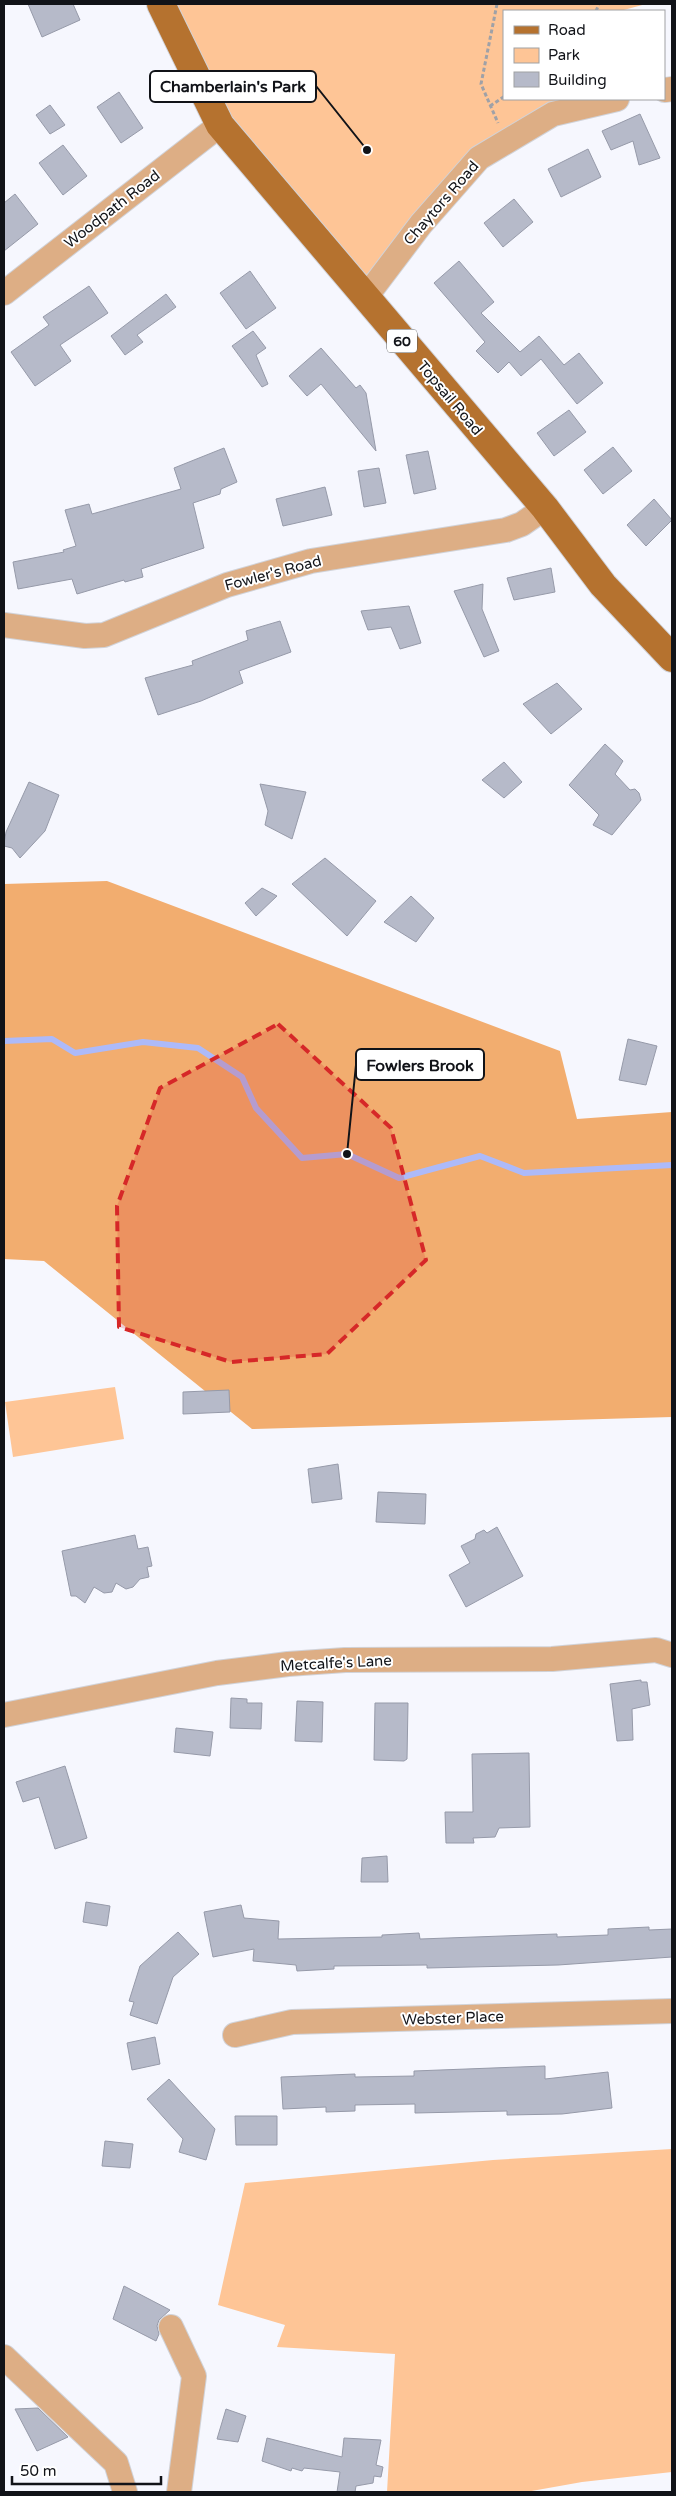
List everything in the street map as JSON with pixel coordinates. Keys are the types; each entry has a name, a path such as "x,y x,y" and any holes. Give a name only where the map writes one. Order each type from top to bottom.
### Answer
{"main road":[{"name":"Topsail Road","path":"160,4 220,125 545,508 603,585 672,658"}],"street":[{"name":"Chaytors Road","path":"365,298 420,224 479,158 553,114 613,100"},
{"name":"Woodpath Road","path":"4,293 220,125"},
{"name":"Fowler's Road","path":"4,626 85,636 104,635 219,588 282,568 311,561 506,530 522,524 545,508"},
{"name":"Metcalfe's Lane","path":"4,1715 217,1673 296,1663 345,1660 552,1659 656,1650 672,1655"},
{"name":"Webster Place","path":"235,2035 292,2022 672,2011"},
{"path":"170,2327 194,2376 179,2492"},
{"path":"4,2358 116,2463 126,2492"}],"path":[{"path":"497,4 481,84 507,142"},
{"path":"490,106 503,97"}],"highlighted area":[{"path":"278,1024 391,1128 426,1260 327,1354 231,1362 119,1327 117,1206 160,1088"}],"green space":[{"path":"161,4 646,4 624,10 503,10 503,100 615,100 479,158 365,298 220,125"},
{"path":"115,1387 124,1439 13,1457 5,1402"},
{"path":"672,2149 672,2472 582,2482 526,2492 387,2492 395,2354 277,2347 285,2325 218,2305 245,2183 493,2160"}],"shaded area":[{"path":"107,881 560,1051 577,1119 672,1112 672,1417 252,1429 44,1261 4,1259 4,884"}],"building":[{"path":"28,4 73,4 80,20 42,37"},
{"path":"119,92 143,128 121,143 97,107"},
{"path":"50,105 65,125 50,134 36,115"},
{"path":"640,114 660,158 639,165 633,141 611,150 602,131"},
{"path":"63,145 87,176 63,195 39,163"},
{"path":"588,149 601,177 561,197 548,169"},
{"path":"15,194 38,224 4,251 4,203"},
{"path":"514,199 533,222 503,247 484,223"},
{"path":"459,261 494,302 481,313 520,352 539,336 564,365 579,353 603,383 577,404 541,359 521,376 509,362 498,373 476,351 485,342 434,283"},
{"path":"250,271 276,308 246,329 220,293"},
{"path":"89,286 108,313 60,345 71,361 35,386 11,352 49,325 43,317"},
{"path":"166,294 176,307 137,335 143,342 125,355 111,336"},
{"path":"253,331 266,348 256,355 268,384 262,387 232,346"},
{"path":"321,348 356,388 360,385 366,393 376,451 321,384 307,396 289,376"},
{"path":"569,410 586,432 554,456 537,433"},
{"path":"613,447 632,471 603,494 584,470"},
{"path":"224,448 237,482 221,489 220,494 193,503 204,548 141,569 143,577 125,582 124,580 77,594 72,579 18,589 13,562 64,552 63,550 76,546 65,510 89,504 92,514 181,489 174,468"},
{"path":"428,451 436,489 414,494 406,455"},
{"path":"379,468 386,503 364,507 358,471"},
{"path":"325,487 332,515 283,526 276,499"},
{"path":"654,499 672,520 646,546 627,525"},
{"path":"551,568 555,592 514,600 507,578"},
{"path":"483,584 482,609 499,651 484,657 454,591"},
{"path":"409,606 421,643 400,649 391,627 368,630 361,611"},
{"path":"280,621 291,652 239,671 243,683 201,701 158,715 145,678 193,665 192,661 248,640 246,631"},
{"path":"557,683 582,709 551,734 523,704"},
{"path":"605,744 623,761 615,774 630,790 635,789 639,793 641,800 612,835 593,825 599,815 569,785"},
{"path":"504,762 522,782 504,798 482,780"},
{"path":"29,782 59,795 45,831 20,858 12,848 4,846 4,844 6,832"},
{"path":"260,784 306,792 292,839 265,825 268,811"},
{"path":"325,858 376,901 347,936 292,884"},
{"path":"262,888 277,896 256,916 245,903"},
{"path":"411,896 434,918 416,942 384,922"},
{"path":"628,1039 657,1046 646,1085 619,1080"},
{"path":"229,1390 230,1412 183,1414 183,1392"},
{"path":"338,1464 342,1499 312,1503 308,1469"},
{"path":"378,1492 426,1494 425,1524 376,1522"},
{"path":"497,1527 523,1576 466,1607 449,1575 470,1563 461,1546 475,1539 476,1534 484,1530 487,1533"},
{"path":"135,1535 138,1549 148,1547 152,1566 147,1567 149,1577 140,1579 133,1587 126,1589 116,1583 112,1592 104,1593 94,1587 85,1603 76,1596 71,1596 62,1551"},
{"path":"641,1680 641,1682 647,1682 650,1705 632,1709 633,1740 617,1741 610,1684"},
{"path":"231,1698 247,1699 247,1703 262,1703 261,1729 230,1728"},
{"path":"297,1701 323,1702 322,1742 295,1741"},
{"path":"375,1703 408,1703 407,1759 404,1761 374,1760"},
{"path":"176,1728 213,1732 210,1756 174,1752"},
{"path":"529,1753 530,1827 499,1828 495,1837 473,1838 474,1843 446,1843 445,1812 473,1812 472,1754"},
{"path":"65,1766 87,1838 55,1849 39,1797 23,1802 16,1782"},
{"path":"387,1856 388,1882 361,1882 362,1858"},
{"path":"86,1902 110,1906 107,1926 83,1922"},
{"path":"241,1905 244,1918 279,1921 278,1939 382,1937 382,1935 419,1933 420,1939 557,1934 557,1937 608,1935 608,1929 649,1927 649,1930 672,1929 672,1957 558,1965 427,1968 427,1965 334,1966 334,1969 297,1971 296,1965 253,1961 254,1949 213,1957 204,1912"},
{"path":"178,1932 199,1954 173,1977 157,2024 130,2015 134,2002 129,2001 140,1966"},
{"path":"155,2037 160,2064 132,2070 127,2043"},
{"path":"545,2066 545,2079 608,2072 612,2108 562,2114 507,2115 507,2111 415,2113 415,2104 355,2105 355,2111 326,2112 326,2107 283,2109 281,2077 355,2074 355,2077 414,2076 414,2071"},
{"path":"169,2079 215,2129 206,2160 179,2152 183,2139 147,2099"},
{"path":"235,2116 277,2116 277,2145 236,2145"},
{"path":"105,2141 133,2144 130,2168 102,2166"},
{"path":"124,2286 170,2310 159,2320 157,2326 159,2334 156,2341 113,2319"},
{"path":"38,2408 68,2437 37,2451 15,2409"},
{"path":"226,2409 246,2416 238,2442 217,2439"},
{"path":"267,2438 342,2457 344,2438 381,2440 376,2465 383,2467 381,2477 374,2476 373,2483 356,2486 355,2492 337,2492 340,2472 304,2468 302,2471 292,2468 291,2471 262,2461"}],"waterway":[{"path":"4,1041 52,1039 75,1053 143,1042 198,1048 242,1077 256,1108 302,1158 347,1154 399,1178 480,1156 524,1173 672,1165"}],"place":[{"name":"Chamberlain's Park","path":"367,150"},
{"name":"Fowlers Brook","path":"347,1154"}]}
